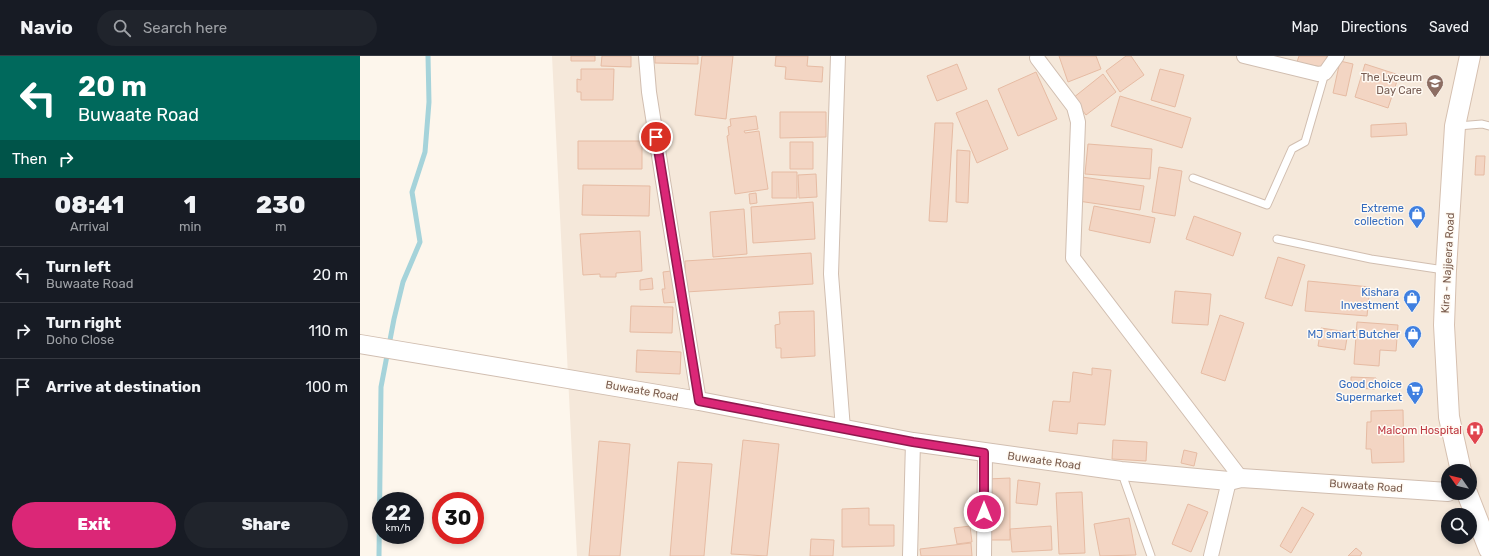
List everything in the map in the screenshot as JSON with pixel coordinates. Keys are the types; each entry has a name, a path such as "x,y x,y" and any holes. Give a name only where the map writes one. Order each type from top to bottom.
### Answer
{"main road":[{"name":"Kira - Najjeera Road","path":"1459,464 1449,417 1444,324 1455,126 1470,56"},
{"path":"1469,500 1489,549"}],"street":[{"path":"646,56 649,92 699,401"},
{"path":"838,56 831,274 843,429"},
{"path":"1244,56 1318,74 1325,74 1337,56"},
{"path":"1037,58 1074,107 1078,122 1073,258 1235,479 1211,556"},
{"name":"Buwaate Road","path":"360,344 699,401 913,442 984,453 1121,471 1441,492"},
{"path":"910,556 913,442"},
{"path":"984,453 984,556"}],"lane":[{"path":"1193,178 1267,205 1292,149 1305,142 1325,74"},
{"path":"1455,126 1482,124 1489,126"},
{"path":"1277,239 1371,259 1446,270"},
{"path":"1121,471 1151,556"}],"shaded area":[{"path":"552,56 1489,56 1489,556 577,556"}],"building":[{"path":"571,56 595,56 595,61 571,61"},
{"path":"602,56 631,56 631,67 601,66"},
{"path":"655,56 698,56 698,64 655,63"},
{"path":"702,56 733,56 726,119 695,115"},
{"path":"776,56 808,56 807,66 823,67 822,82 785,79 786,67 775,66"},
{"path":"1059,56 1096,56 1101,69 1068,82"},
{"path":"1126,56 1131,56 1144,75 1120,92 1106,71"},
{"path":"1299,56 1327,56 1325,68 1297,62"},
{"path":"1340,61 1353,64 1346,96 1333,93"},
{"path":"957,64 967,89 937,101 927,76"},
{"path":"1365,64 1399,75 1388,108 1355,97"},
{"path":"581,69 614,69 613,100 581,100 581,92 577,92 577,79 581,80"},
{"path":"1160,69 1184,75 1175,107 1151,100"},
{"path":"1036,72 1057,119 1018,136 998,89"},
{"path":"1103,74 1116,92 1086,115 1073,98"},
{"path":"1120,96 1191,118 1182,148 1111,126"},
{"path":"987,100 1008,149 977,163 956,113"},
{"path":"780,112 826,112 826,137 780,138"},
{"path":"756,116 758,129 744,131 745,133 759,131 768,189 735,194 727,136 729,135 728,127 731,126 730,119"},
{"path":"935,123 953,123 947,222 929,221"},
{"path":"1406,123 1407,135 1371,137 1371,125"},
{"path":"578,141 642,141 642,169 578,169"},
{"path":"790,142 813,142 813,169 790,169"},
{"path":"1088,144 1152,149 1150,179 1085,174"},
{"path":"957,150 970,151 968,203 956,202"},
{"path":"1476,156 1485,156 1484,175 1475,175"},
{"path":"1159,167 1182,171 1175,216 1152,212"},
{"path":"772,172 797,172 797,198 772,198"},
{"path":"816,174 817,197 799,198 798,175"},
{"path":"1082,177 1144,186 1140,210 1078,201"},
{"path":"583,185 650,186 649,216 582,215"},
{"path":"756,193 757,203 750,204 749,194"},
{"path":"813,202 815,239 753,243 751,207"},
{"path":"1094,206 1155,218 1150,243 1089,230"},
{"path":"744,209 747,254 713,257 710,212"},
{"path":"1194,216 1241,233 1233,256 1186,239"},
{"path":"640,231 642,271 616,273 616,277 600,277 600,274 583,275 580,234"},
{"path":"811,253 813,284 686,292 685,261"},
{"path":"1278,257 1305,265 1292,306 1265,298"},
{"path":"671,271 676,302 664,303 662,289 665,289 663,272"},
{"path":"652,278 653,289 640,290 640,280"},
{"path":"1308,281 1370,287 1367,316 1305,311"},
{"path":"1175,291 1211,294 1208,325 1172,323"},
{"path":"631,306 673,307 672,333 630,332"},
{"path":"814,311 815,356 781,358 781,348 776,348 775,325 780,324 779,312"},
{"path":"1220,315 1244,323 1225,381 1201,373"},
{"path":"1357,322 1398,325 1396,351 1380,350 1379,366 1354,364"},
{"path":"1321,328 1348,332 1345,350 1318,346"},
{"path":"637,350 681,352 680,374 636,372"},
{"path":"1092,368 1111,370 1105,425 1078,423 1077,434 1049,431 1053,401 1070,402 1073,372 1092,375"},
{"path":"1351,377 1376,378 1375,389 1351,388"},
{"path":"1403,410 1404,462 1372,463 1371,449 1366,449 1367,422 1371,422 1371,411"},
{"path":"743,440 779,444 767,556 731,554"},
{"path":"1113,440 1147,442 1146,461 1112,459"},
{"path":"599,441 630,444 620,556 589,556"},
{"path":"1184,450 1197,453 1194,466 1181,463"},
{"path":"678,462 712,464 704,556 670,556"},
{"path":"1010,478 1010,540 987,540 987,479"},
{"path":"1018,480 1040,483 1037,505 1016,503"},
{"path":"1082,492 1085,553 1059,554 1056,493"},
{"path":"1188,504 1208,512 1191,552 1172,544"},
{"path":"1302,507 1314,514 1291,553 1280,546"},
{"path":"869,508 869,525 894,525 894,546 842,547 842,509"},
{"path":"1129,518 1136,555 1100,556 1094,524"},
{"path":"970,526 972,542 957,544 954,528"},
{"path":"1051,526 1052,550 1012,552 1010,529"},
{"path":"811,539 834,540 833,556 810,556"},
{"path":"971,543 972,556 921,556 920,549"},
{"path":"1356,548 1362,553 1360,556 1348,556"}],"waterway":[{"path":"379,556 381,387 394,319 403,282 420,242 412,192 425,152 429,102 428,56"}],"place":[{"name":"The Lyceum Day Care","path":"1435,98"},
{"name":"Extreme collection","path":"1417,229"},
{"name":"Kishara Investment","path":"1412,313"},
{"name":"MJ smart Butcher","path":"1413,349"},
{"name":"Good choice Supermarket","path":"1415,405"},
{"name":"Malcom Hospital","path":"1475,445"}],"route":[{"path":"656,137 699,401 913,442 984,453 984,512"}]}
